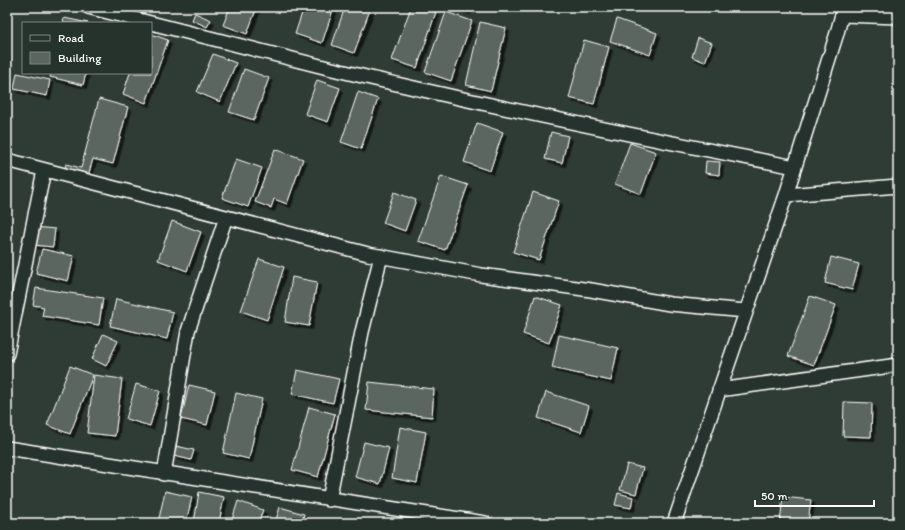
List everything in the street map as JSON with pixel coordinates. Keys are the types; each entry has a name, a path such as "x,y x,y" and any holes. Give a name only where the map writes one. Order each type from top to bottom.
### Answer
{"street":[{"path":"88,7 147,22"},
{"path":"674,523 786,195 843,11 898,17"},
{"path":"152,23 329,68 545,117 622,134 795,167"},
{"path":"7,160 381,256 481,275 591,290 670,304 746,312"},
{"path":"7,354 44,170"},
{"path":"786,195 898,186"},
{"path":"164,474 188,332 226,217"},
{"path":"329,500 362,332 381,256"},
{"path":"719,390 898,365"},
{"path":"7,448 329,500 485,523"}],"building":[{"path":"230,7 257,7 247,34 223,25"},
{"path":"304,7 334,7 322,43 295,34"},
{"path":"345,7 371,7 354,53 332,45"},
{"path":"411,7 421,7 436,12 417,68 392,60"},
{"path":"454,7 468,7 467,11"},
{"path":"446,12 472,21 451,81 425,72"},
{"path":"195,13 211,20 207,27 192,20"},
{"path":"64,18 83,22 63,22"},
{"path":"617,19 657,33 650,55 610,41"},
{"path":"480,22 506,28 491,91 466,85"},
{"path":"152,34 168,40 146,103 123,94 130,74 152,74"},
{"path":"698,38 712,43 705,62 692,57"},
{"path":"584,40 609,47 594,104 569,98"},
{"path":"213,54 236,63 220,102 197,92"},
{"path":"244,69 269,78 254,120 229,112"},
{"path":"17,73 50,80 47,96 14,89"},
{"path":"51,74 86,74 83,85 50,77"},
{"path":"317,80 340,88 328,122 305,114"},
{"path":"358,92 378,99 361,149 341,142"},
{"path":"99,99 128,107 113,164 93,159 88,176 65,170 66,164 81,168"},
{"path":"477,123 503,132 490,171 464,162"},
{"path":"551,132 568,136 562,163 545,159"},
{"path":"630,143 656,152 641,194 615,184"},
{"path":"275,149 303,159 287,204 274,199 271,208 255,202"},
{"path":"236,159 262,168 248,207 222,198"},
{"path":"706,161 720,162 719,175 705,173"},
{"path":"441,176 468,185 445,250 418,241"},
{"path":"394,192 416,200 405,231 383,223"},
{"path":"533,192 559,201 539,260 513,252"},
{"path":"172,221 201,232 187,271 158,260"},
{"path":"35,227 55,229 53,247 33,245"},
{"path":"42,249 74,256 68,281 36,273"},
{"path":"831,257 859,264 852,290 825,283"},
{"path":"259,259 284,267 267,320 241,311"},
{"path":"292,277 317,282 309,326 285,322"},
{"path":"36,288 103,298 99,325 42,316 44,307 33,305"},
{"path":"535,296 562,305 549,343 523,334"},
{"path":"810,296 836,305 814,365 788,356"},
{"path":"116,299 173,312 167,339 110,326"},
{"path":"103,334 118,341 106,366 92,359"},
{"path":"559,335 618,348 611,381 552,368"},
{"path":"70,366 93,375 70,434 47,425"},
{"path":"297,370 339,379 333,403 292,394"},
{"path":"94,375 122,379 115,436 87,433"},
{"path":"369,382 434,389 432,417 366,410"},
{"path":"136,384 160,391 150,426 126,419"},
{"path":"189,385 215,391 207,425 181,419"},
{"path":"546,392 589,406 581,432 538,418"},
{"path":"236,393 262,399 249,459 223,453"},
{"path":"844,402 872,403 871,437 843,436"},
{"path":"309,407 335,414 318,477 292,470"},
{"path":"400,427 426,432 417,483 392,478"},
{"path":"364,442 389,448 380,484 355,477"},
{"path":"176,446 194,450 191,460 174,456"},
{"path":"627,464 643,468 636,494 620,490"},
{"path":"165,491 192,497 186,523 158,523"},
{"path":"199,492 224,497 219,523 194,523"},
{"path":"618,493 633,497 631,508 615,505"},
{"path":"783,497 811,500 808,523 780,523"},
{"path":"238,501 263,510 258,523 231,523"},
{"path":"280,507 304,514 302,523 275,523"}]}
